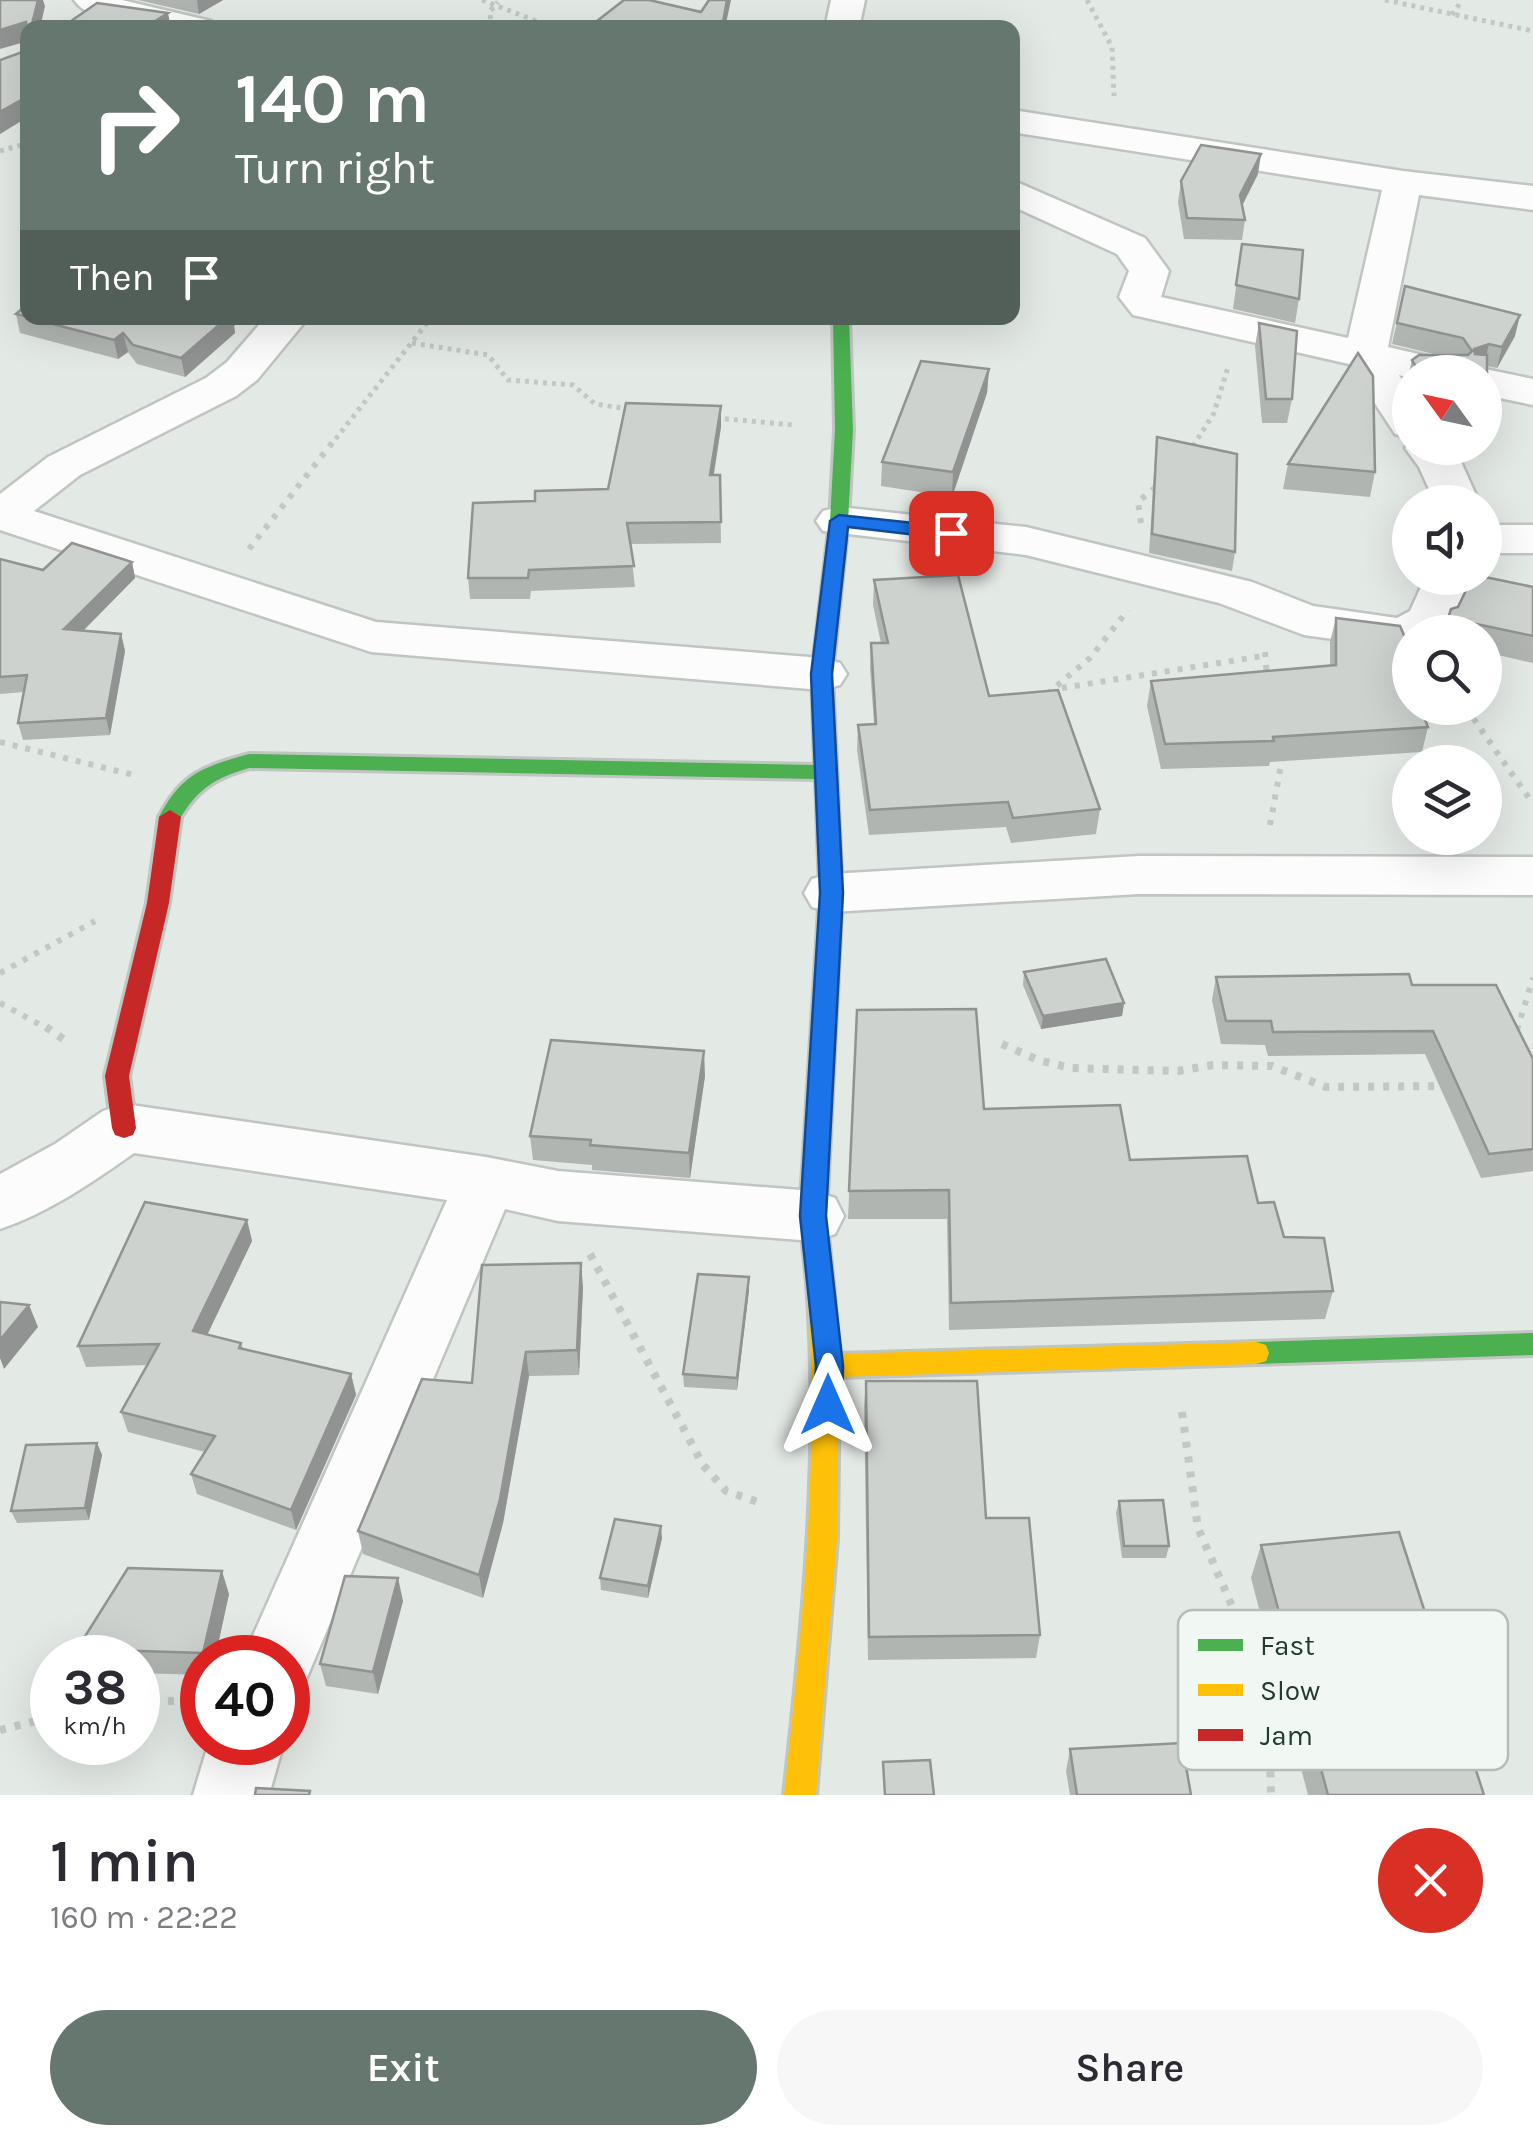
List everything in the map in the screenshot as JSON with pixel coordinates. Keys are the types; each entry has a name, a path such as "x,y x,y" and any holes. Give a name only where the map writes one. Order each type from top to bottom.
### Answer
{"street":[{"path":"103,5 166,20"},
{"path":"1020,122 1403,182 1533,198"},
{"path":"1392,397 1365,356 1403,182"},
{"path":"1020,194 1132,246 1150,271 1139,297 1141,302 1392,362"},
{"path":"0,515 64,466 222,387 242,371 281,325"},
{"path":"800,1795 825,1522 829,1366 813,1216 831,893 822,674 839,521 844,430 841,325"},
{"path":"1502,386 1533,392"},
{"path":"0,515 371,637 822,674"},
{"path":"839,521 1026,541 1235,592 1304,620 1398,633 1415,630 1431,619 1441,595"},
{"path":"1502,539 1533,539"},
{"path":"0,1204 78,1161 120,1102 158,903 168,821 184,789 208,774 248,762 825,772"},
{"path":"831,893 1139,875 1533,876"},
{"path":"120,1102 558,1196 813,1216"},
{"path":"288,1635 486,1181"},
{"path":"829,1366 1533,1344"},
{"path":"231,1795 240,1765"}],"path":[{"path":"482,0 499,2 537,20"},
{"path":"1088,0 1112,46 1114,137"},
{"path":"1385,0 1533,31"},
{"path":"1452,15 1462,0"},
{"path":"220,585 425,325"},
{"path":"1186,457 1214,413 1241,327"},
{"path":"412,342 476,351 495,359 508,380 573,384 595,404 635,410"},
{"path":"711,417 844,430"},
{"path":"1042,698 1090,658 1140,594 1147,570 1138,502 1163,482"},
{"path":"1270,689 1263,656 1282,613"},
{"path":"1056,688 1263,656"},
{"path":"1478,725 1533,804"},
{"path":"1259,876 1284,755 1280,738"},
{"path":"0,742 35,747 184,789"},
{"path":"0,973 108,914 158,903"},
{"path":"1512,1044 1533,978"},
{"path":"0,1004 30,1017 120,1102"},
{"path":"1002,1044 1038,1060 1071,1068 1178,1071 1213,1066 1272,1066 1326,1087 1433,1089 1451,1084"},
{"path":"558,1196 703,1465 726,1491 825,1522"},
{"path":"1174,1358 1198,1528 1233,1610"},
{"path":"0,1730 30,1722"},
{"path":"1270,1770 1271,1795"}],"building":[{"path":"0,0 38,0 33,20 20,20 20,24 0,30"},
{"path":"624,0 649,0 701,12 709,0 727,0 723,20 598,20"},
{"path":"97,3 168,13 157,20 73,20"},
{"path":"20,53 20,101 0,112 0,60"},
{"path":"1201,145 1261,154 1240,195 1245,220 1187,218 1181,181"},
{"path":"1242,244 1303,250 1299,299 1236,285"},
{"path":"1405,286 1520,315 1502,347 1489,344 1474,349 1475,354 1487,355 1468,355 1472,351 1463,338 1397,323"},
{"path":"1259,323 1297,331 1292,399 1266,399"},
{"path":"57,325 219,325 181,358 133,345 123,333 114,340"},
{"path":"1358,353 1373,376 1375,472 1288,464"},
{"path":"921,361 989,369 953,472 882,462"},
{"path":"626,403 721,406 710,475 720,475 721,522 627,523 634,566 529,570 528,578 468,578 473,503 535,501 535,491 608,489"},
{"path":"1157,437 1237,454 1235,552 1152,534"},
{"path":"72,543 132,562 64,629 121,634 106,718 18,723 27,675 0,677 0,559 43,570"},
{"path":"958,575 989,696 1058,690 1100,809 1013,818 1008,802 870,810 858,725 876,724 871,643 888,643 874,580"},
{"path":"1502,581 1533,587 1533,636 1502,629 1502,615 1449,615 1451,609 1458,607 1464,595 1502,595"},
{"path":"1336,618 1392,625 1392,725 1428,727 1273,737 1274,741 1165,744 1151,681 1336,665"},
{"path":"1106,959 1124,1003 1043,1016 1024,972"},
{"path":"1409,974 1412,985 1496,985 1533,1059 1533,1149 1489,1154 1433,1031 1273,1032 1271,1021 1226,1021 1216,977"},
{"path":"976,1009 984,1109 1120,1105 1130,1160 1247,1156 1258,1203 1274,1202 1284,1237 1324,1238 1333,1291 951,1303 949,1190 849,1191 857,1010"},
{"path":"551,1040 704,1051 689,1153 530,1136"},
{"path":"145,1202 247,1220 193,1331 241,1343 239,1348 351,1374 291,1510 191,1474 215,1436 121,1412 159,1344 78,1346"},
{"path":"581,1263 577,1350 526,1352 500,1499 479,1575 358,1531 422,1379 472,1383 482,1265"},
{"path":"698,1274 749,1277 737,1378 683,1374"},
{"path":"0,1302 29,1305 0,1340"},
{"path":"866,1381 977,1381 986,1518 1029,1518 1040,1635 869,1637"},
{"path":"97,1443 85,1508 11,1511 26,1445"},
{"path":"1163,1500 1169,1546 1124,1546 1119,1501"},
{"path":"615,1519 661,1526 648,1586 600,1578"},
{"path":"1399,1532 1424,1610 1278,1610 1261,1545"},
{"path":"128,1568 222,1571 207,1635 180,1635 180,1652 160,1652 160,1635 86,1635"},
{"path":"345,1576 398,1578 373,1672 320,1664"},
{"path":"1178,1743 1178,1770 1187,1770 1191,1795 1077,1795 1070,1749"},
{"path":"930,1760 934,1795 885,1795 883,1762"},
{"path":"1321,1770 1476,1770 1484,1795 1328,1795"},
{"path":"256,1788 310,1791 309,1795 255,1795"}],"traffic: fast":[{"path":"820,1283 813,1216 831,893 822,674 839,521 844,430 841,325"},
{"path":"170,817 192,784 249,761 825,772"},
{"path":"1256,1353 1533,1344"}],"traffic: slow":[{"path":"800,1795 819,1603 826,1475 820,1283"},
{"path":"829,1366 1256,1353"}],"traffic: jam":[{"path":"124,1128 117,1076 158,903 170,817"}],"route":[{"path":"828,1405 829,1366 813,1216 831,893 822,674 839,521 951,533"}]}
